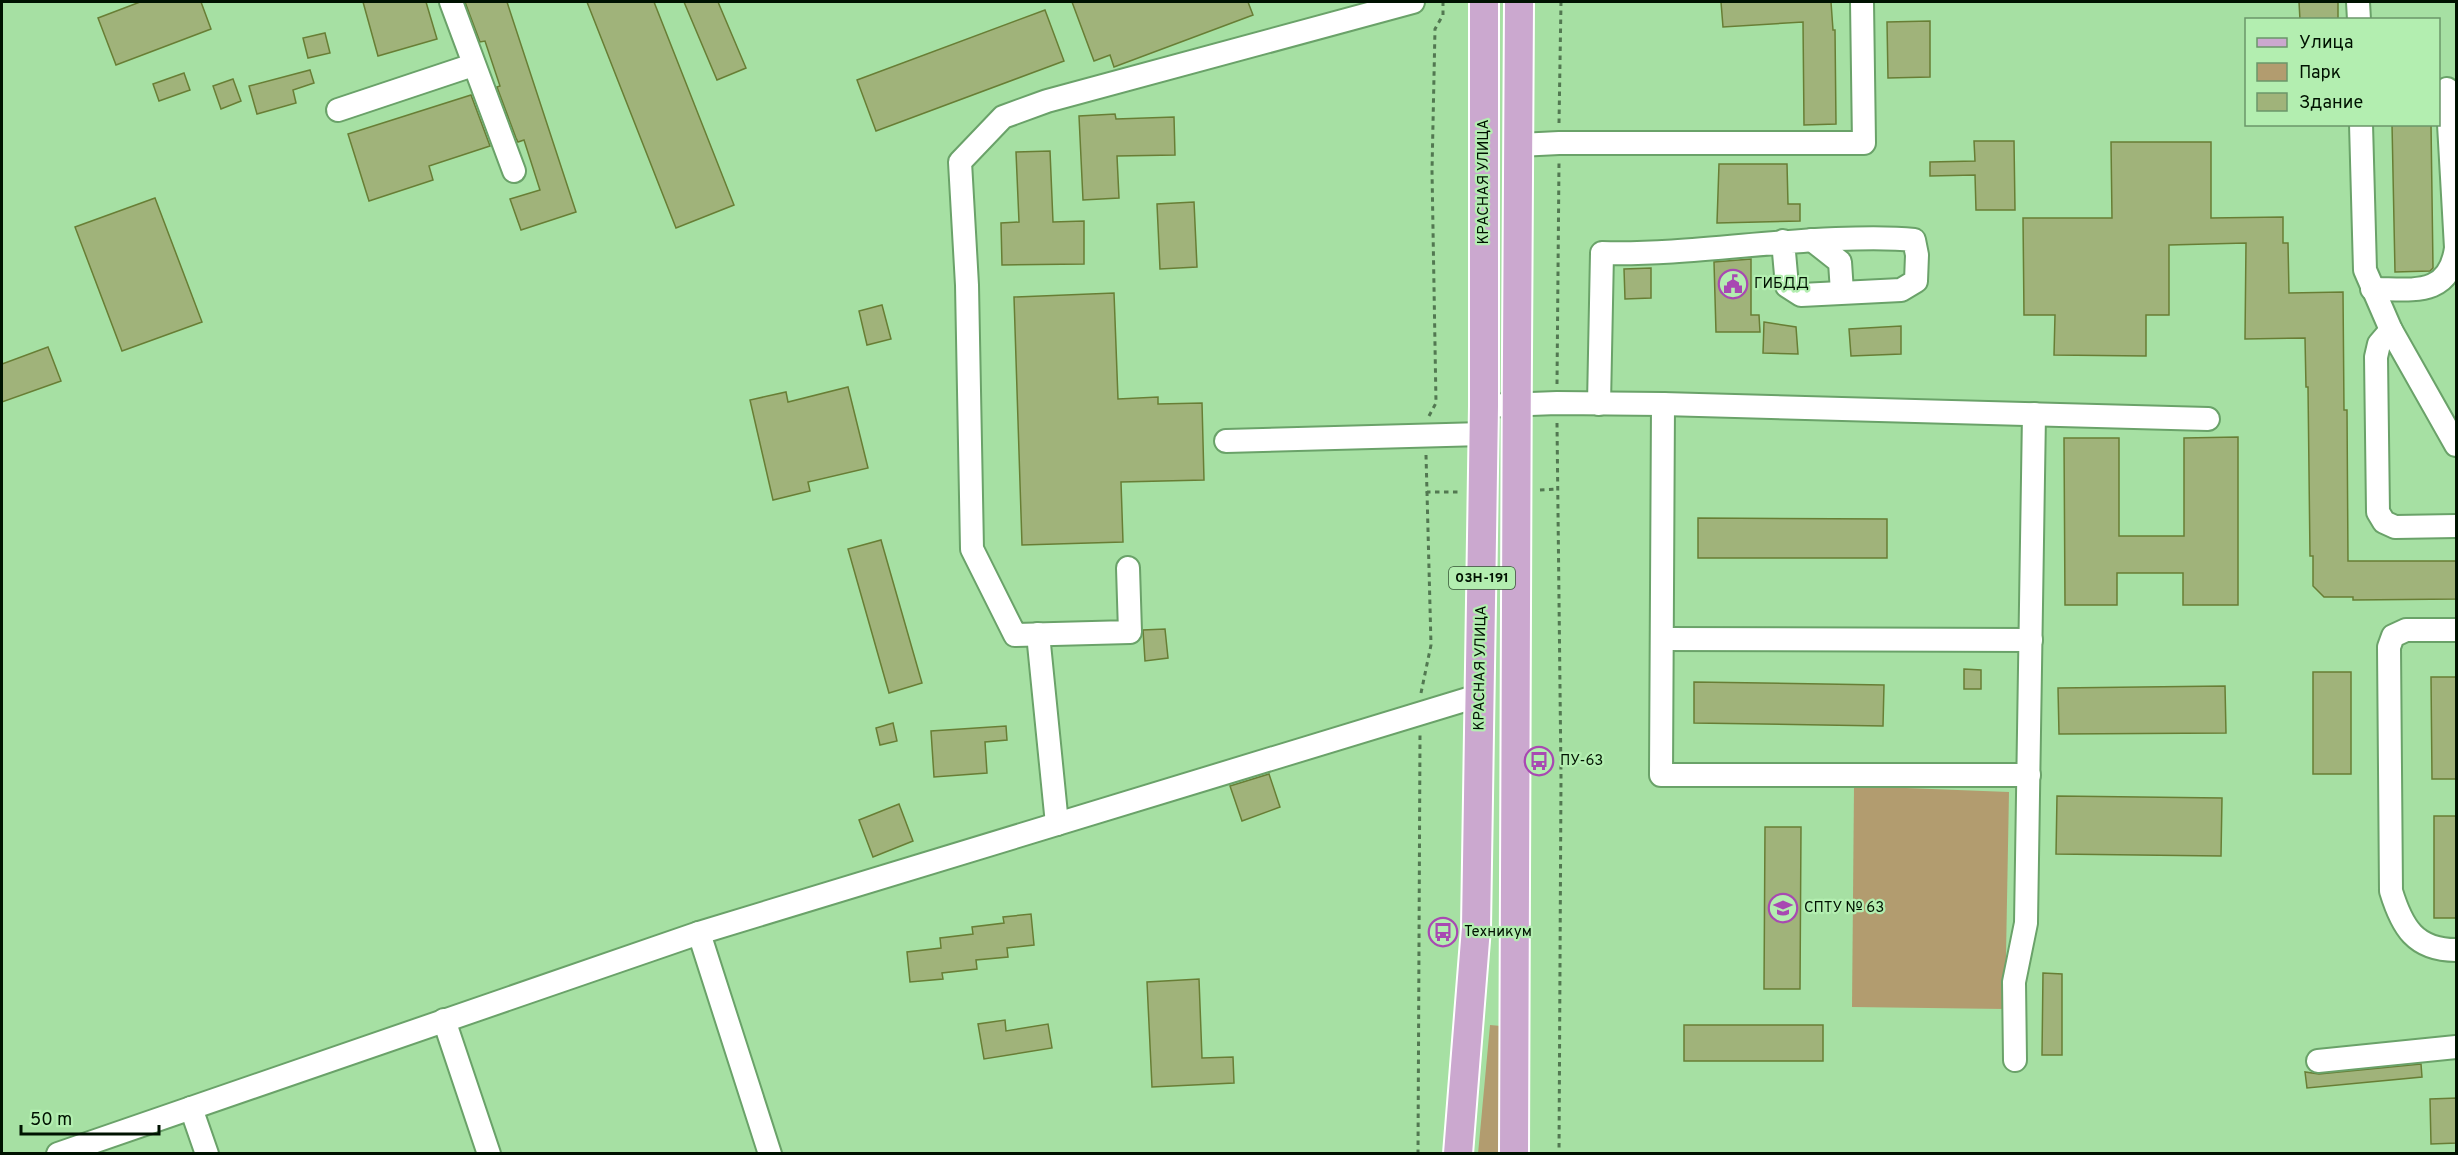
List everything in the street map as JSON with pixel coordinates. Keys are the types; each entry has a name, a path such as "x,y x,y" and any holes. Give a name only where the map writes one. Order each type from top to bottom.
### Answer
{"main road":[{"name":"КРАСНАЯ УЛИЦА","path":"1458,1154 1476,928 1484,406 1484,2"},
{"name":"03Н-191","path":"1514,1154 1517,696 1515,405 1519,2"}],"street":[{"path":"451,2 514,171"},
{"path":"1128,568 1130,632 1015,635 972,549 967,285 960,162 1003,117 1047,101 1413,2"},
{"path":"1518,145 1864,143 1862,2"},
{"path":"2358,2 2359,18"},
{"path":"338,110 473,65"},
{"path":"2372,289 2421,288 2436,285 2448,275 2454,262 2456,248 2447,88"},
{"path":"2361,126 2365,270 2391,330 2457,445"},
{"path":"1599,404 1602,253 1783,241 1894,237 1914,240 1917,255 1916,281 1901,290 1801,295 1787,286 1783,241"},
{"path":"1812,240 1840,262 1842,292"},
{"path":"2391,330 2379,344 2376,357 2378,512 2384,522 2396,527 2457,526"},
{"path":"1484,406 1557,403 1663,404 2208,419"},
{"path":"1663,404 1661,775 2029,775"},
{"path":"2015,1060 2014,982 2025,922 2034,414"},
{"path":"1226,441 1483,434"},
{"path":"2457,630 2406,630 2392,636 2389,646 2391,891 2397,911 2407,931 2432,947 2457,950"},
{"path":"1038,634 1057,824"},
{"path":"1662,639 2031,640"},
{"path":"66,1152 699,933 1481,696"},
{"path":"699,933 770,1154"},
{"path":"444,1020 489,1154"},
{"path":"2318,1061 2457,1047"},
{"path":"191,1108 207,1154"}],"path":[{"path":"1418,1154 1420,714 1421,686 1431,645 1426,423 1436,403 1432,147 1435,29 1443,15 1443,2"},
{"path":"1558,1154 1561,776 1557,403 1561,2"},
{"path":"1516,491 1558,489"},
{"path":"1427,492 1483,491"}],"green space":[{"path":"1854,786 2009,792 2005,1009 1852,1007"},
{"path":"1490,1025 1501,1026 1501,1153 1478,1154"}],"building":[{"path":"140,2 201,2 211,29 116,65 98,18"},
{"path":"363,2 426,2 437,39 378,56"},
{"path":"465,2 507,2 576,212 521,230 510,199 540,190 524,140 518,142 497,87 500,86 485,41 480,42"},
{"path":"587,2 654,2 734,205 676,228"},
{"path":"684,2 718,2 746,68 717,80"},
{"path":"1072,2 1248,2 1253,15 1114,67 1110,55 1094,61"},
{"path":"1721,2 1831,2 1833,30 1835,30 1836,124 1804,125 1803,22 1723,27"},
{"path":"2299,2 2338,2 2338,18 2300,18"},
{"path":"1045,10 1064,61 876,131 857,80"},
{"path":"1930,21 1930,77 1888,78 1887,22"},
{"path":"325,33 330,53 308,58 303,38"},
{"path":"310,70 314,83 293,90 296,103 257,114 249,86"},
{"path":"184,73 190,90 159,101 153,84"},
{"path":"233,79 241,101 221,109 213,86"},
{"path":"471,95 490,146 429,166 433,180 369,201 348,134"},
{"path":"1115,114 1116,119 1174,117 1175,155 1117,156 1119,198 1083,200 1079,116"},
{"path":"2392,126 2431,126 2433,268 2430,271 2395,272"},
{"path":"1974,141 2014,141 2015,210 1976,210 1975,175 1930,176 1930,162 1975,161"},
{"path":"2111,142 2211,142 2211,218 2283,217 2283,243 2288,243 2289,293 2343,292 2344,410 2347,410 2348,561 2457,561 2457,599 2353,600 2353,597 2324,597 2313,586 2313,556 2310,556 2308,387 2306,387 2305,338 2245,339 2246,243 2169,245 2169,315 2146,315 2146,356 2054,355 2055,315 2024,315 2023,218 2112,218"},
{"path":"1050,151 1053,222 1084,221 1084,264 1002,265 1001,223 1019,222 1016,152"},
{"path":"1719,164 1787,164 1788,204 1800,204 1800,221 1717,223"},
{"path":"155,198 202,322 122,351 75,227"},
{"path":"1194,202 1197,267 1160,269 1157,204"},
{"name":"ГИБДД","path":"1751,259 1751,315 1759,315 1760,332 1716,332 1714,262"},
{"path":"1651,268 1651,298 1625,299 1624,269"},
{"path":"1114,293 1118,399 1158,397 1158,404 1202,403 1204,480 1121,482 1123,542 1022,545 1014,297"},
{"path":"882,305 891,339 867,345 859,311"},
{"path":"1764,322 1796,327 1798,354 1763,353"},
{"path":"1901,326 1901,354 1851,356 1849,329"},
{"path":"48,347 61,381 2,402 2,364"},
{"path":"848,387 868,468 808,482 810,491 773,500 750,400 786,392 788,402"},
{"path":"2238,437 2238,605 2183,605 2183,573 2117,573 2117,605 2065,605 2064,438 2119,438 2119,536 2184,536 2184,438"},
{"path":"1698,518 1887,519 1887,558 1698,558"},
{"path":"881,540 922,683 889,693 848,549"},
{"path":"1165,629 1168,658 1145,661 1143,630"},
{"path":"1964,669 1981,670 1981,689 1964,689"},
{"path":"2313,672 2351,672 2351,774 2313,774"},
{"path":"2431,677 2457,677 2457,779 2432,779"},
{"path":"1694,682 1884,685 1883,726 1694,723"},
{"path":"2225,686 2226,733 2059,734 2058,688"},
{"path":"893,723 897,741 880,745 876,728"},
{"path":"1006,726 1007,740 985,742 987,773 934,777 931,731"},
{"path":"1269,774 1280,807 1242,821 1230,786"},
{"path":"2057,796 2222,798 2221,856 2056,854"},
{"path":"899,804 913,841 873,857 859,820"},
{"path":"2434,816 2457,816 2457,918 2434,918"},
{"name":"СПТУ № 63","path":"1765,827 1801,827 1800,989 1764,989"},
{"path":"1031,914 1034,945 1007,948 1008,957 976,960 977,969 942,973 943,979 910,982 907,952 941,948 940,938 973,934 972,927 1004,923 1003,917"},
{"path":"2043,973 2062,974 2062,1055 2042,1055"},
{"path":"1199,979 1202,1058 1233,1057 1234,1083 1152,1087 1147,982"},
{"path":"1005,1020 1006,1031 1048,1024 1052,1048 984,1059 978,1024"},
{"path":"1684,1025 1823,1025 1823,1061 1684,1061"},
{"path":"2421,1064 2422,1077 2307,1088 2305,1072 2319,1074"},
{"path":"2457,1098 2457,1143 2431,1144 2430,1099"}],"place":[{"name":"ГИБДД","path":"1733,284"},
{"name":"ПУ-63","path":"1539,761"},
{"name":"СПТУ № 63","path":"1783,908"},
{"name":"Техникум","path":"1443,932"}]}
